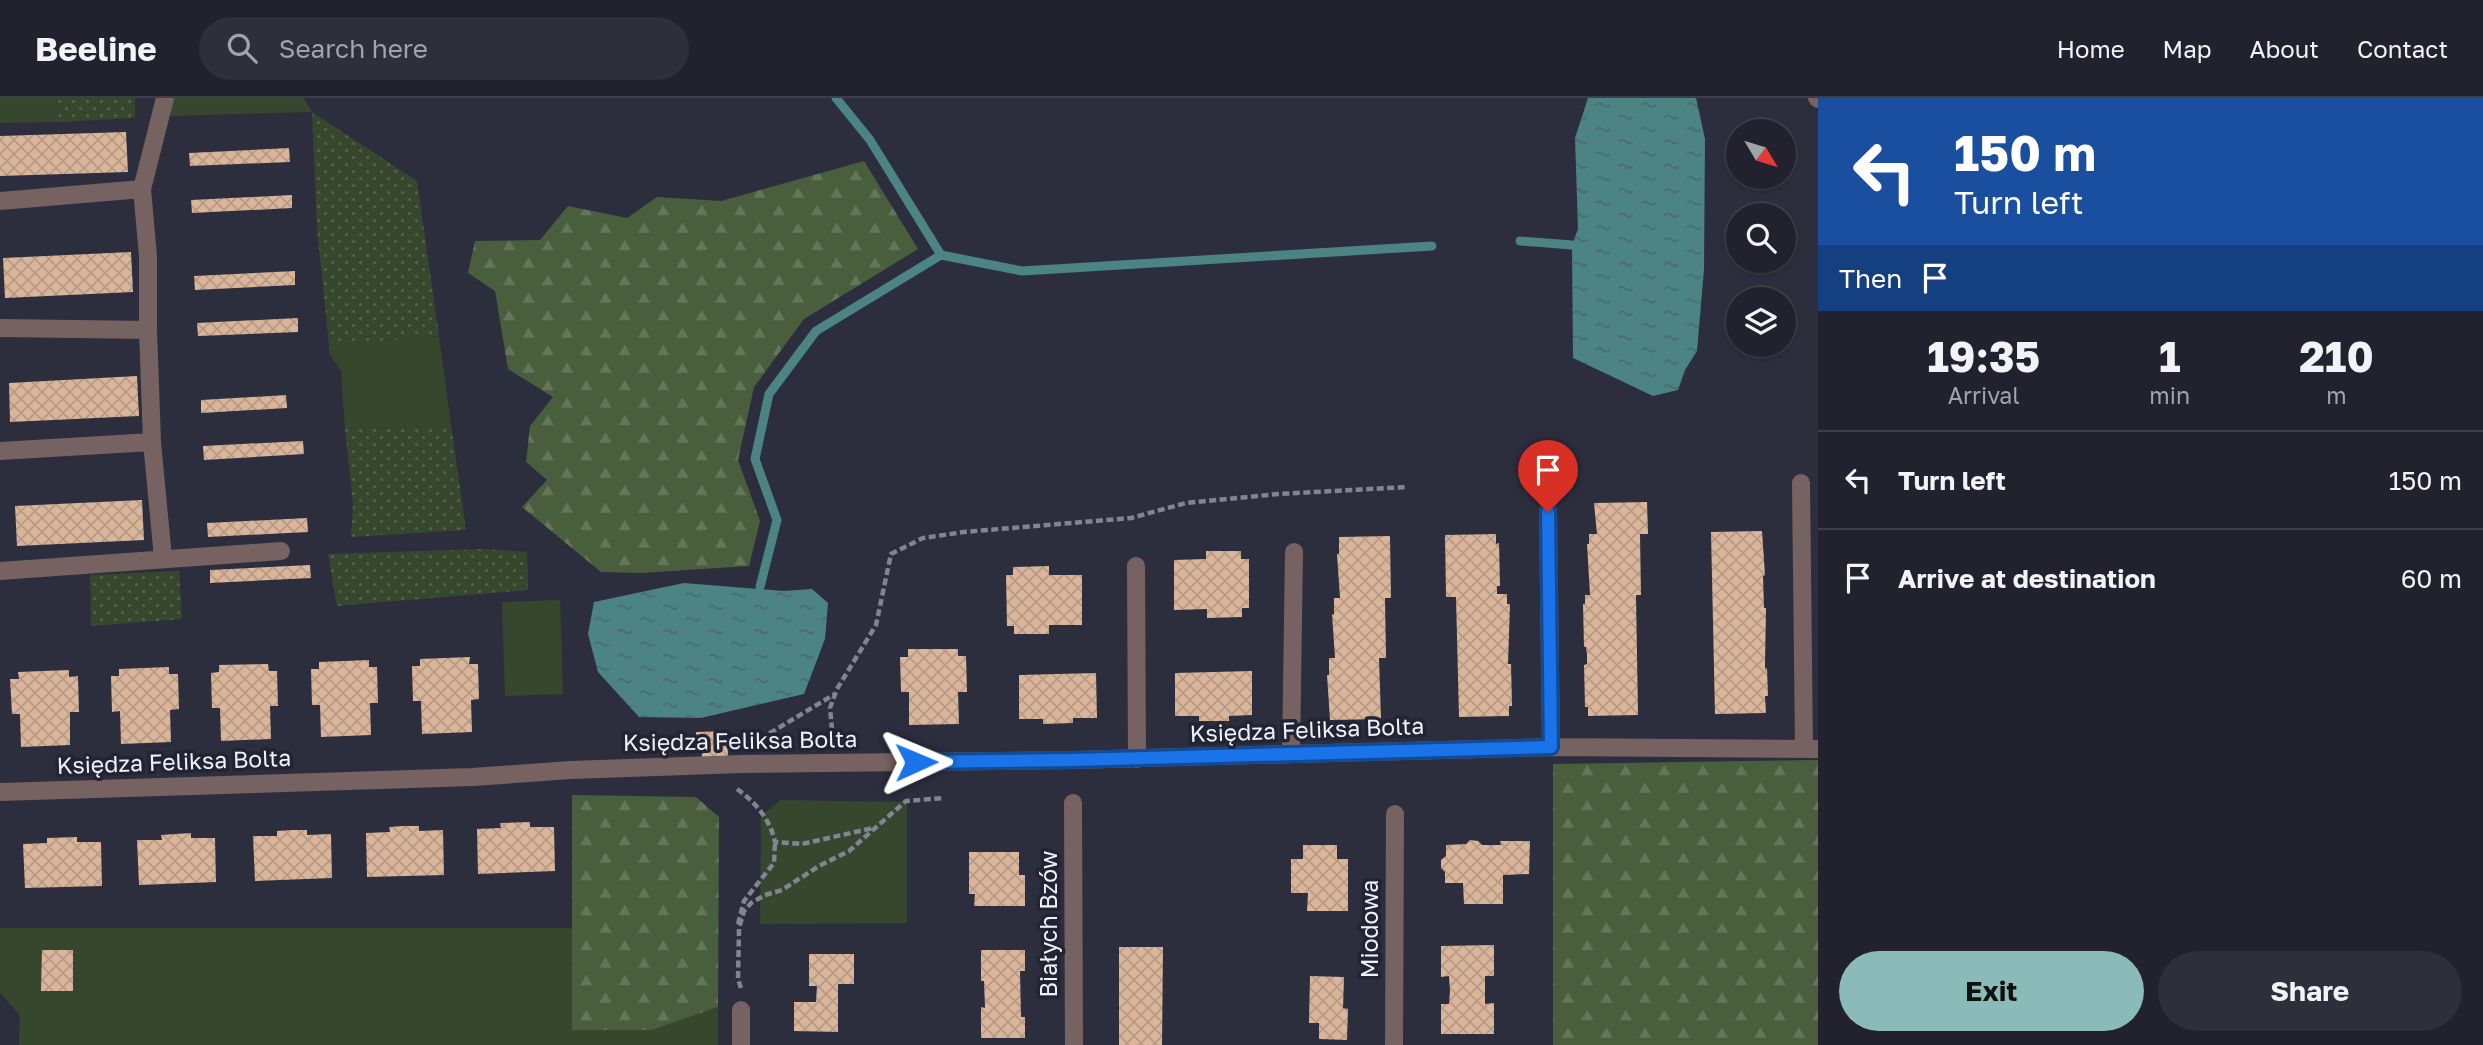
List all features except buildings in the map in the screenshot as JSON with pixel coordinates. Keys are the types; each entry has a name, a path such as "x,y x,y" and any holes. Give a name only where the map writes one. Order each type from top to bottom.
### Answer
{"street":[{"path":"163,558 152,442 148,256 142,190 165,98"},
{"path":"0,201 142,190"},
{"path":"0,328 148,330"},
{"path":"0,451 152,442"},
{"path":"1801,483 1811,749"},
{"path":"1548,512 1551,747"},
{"path":"0,571 281,551"},
{"path":"1290,754 1294,552"},
{"path":"1136,566 1137,759"},
{"name":"Księdza Feliksa Bolta","path":"0,792 473,777 571,770 754,764 1137,759 1551,747 1811,749"},
{"name":"Białych Bzów","path":"1073,803 1074,1045"},
{"name":"Miodowa","path":"1394,1045 1395,814"},
{"path":"741,1010 741,1045"}],"path":[{"path":"840,763 833,738 830,708 876,625 891,554 923,538 1131,518 1186,502 1407,487"},
{"path":"754,764 770,733 836,694"},
{"path":"737,789 757,807 771,826 775,842 774,863 744,901 738,920 738,979 743,996 741,1010"},
{"path":"739,928 744,911 751,903 782,890 819,866 849,851 906,800 944,797"},
{"path":"775,842 803,844 874,828"}],"shaded area":[{"path":"0,98 57,98 59,122 0,123"},
{"path":"57,98 135,98 135,118 59,122"},
{"path":"173,98 304,98 312,112 167,116"},
{"path":"312,112 417,181 439,336 329,345 317,229"},
{"path":"439,336 451,425 345,429 341,371 329,354 329,345"},
{"path":"451,425 466,530 351,537 353,504 345,429"},
{"path":"483,549 527,552 528,590 337,606 328,554"},
{"path":"179,571 182,619 91,626 90,575"},
{"path":"560,600 563,694 505,696 502,602"},
{"path":"780,800 907,802 907,923 760,924 761,816"},
{"path":"0,928 572,928 572,1030 652,1030 718,1007 718,1045 19,1045 20,1015 0,993"}],"green space":[{"path":"864,161 918,249 804,319 754,387 738,460 760,521 749,566 641,573 601,572 522,507 547,480 526,462 530,426 553,397 508,369 495,291 468,273 475,241 540,240 568,206 627,218 657,197 721,201"},
{"path":"1818,760 1818,1045 1553,1045 1553,764"},
{"path":"572,795 696,797 719,817 718,1007 652,1030 572,1030"}],"water":[{"path":"1588,98 1696,98 1705,139 1704,269 1697,351 1685,370 1678,390 1653,396 1573,358 1572,245 1578,229 1575,138"},
{"path":"684,583 784,591 812,589 828,603 825,639 804,694 701,718 639,717 598,672 588,634 594,602"}],"waterway":[{"path":"836,98 870,140 941,255"},
{"path":"1520,241 1572,245"},
{"path":"760,587 777,520 755,459 769,394 816,331 941,255 1022,271 1432,246"}],"route":[{"path":"916,762 1551,747 1548,512"}]}
